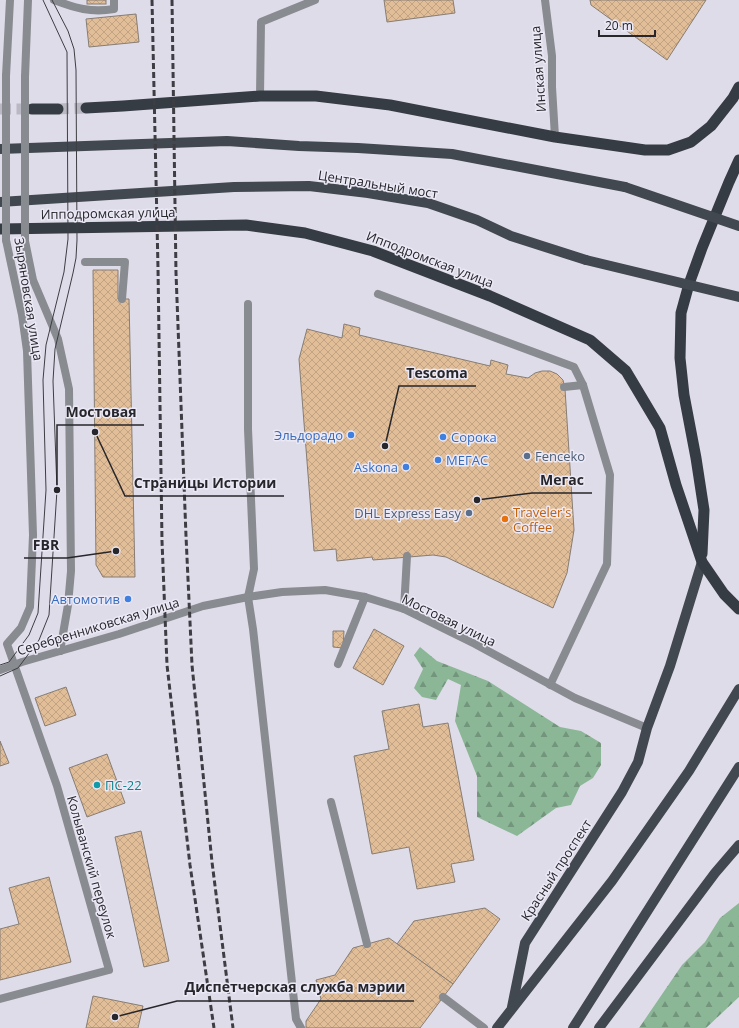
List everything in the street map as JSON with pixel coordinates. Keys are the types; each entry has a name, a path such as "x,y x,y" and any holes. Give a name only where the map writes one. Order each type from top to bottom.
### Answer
{"highway":[{"path":"86,108 260,96 316,96 390,106 554,137 645,150 668,150 691,142 711,126 739,88"},
{"path":"32,109 58,109"},
{"path":"702,562 704,510 684,395 680,358 681,313 689,284 702,248 739,160"},
{"name":"Ипподромская улица","path":"0,229 246,225 305,233 373,251 490,296 590,340 626,371 660,428 676,485 702,562 724,594 739,609"}],"main road":[{"path":"0,149 227,141 452,154 625,187 739,226"},
{"name":"Центральный мост","path":"0,202 234,187 309,186 368,193 428,203 477,220 511,236 586,260 739,297"},
{"name":"Красный проспект","path":"496,1028 512,1007 525,943 622,792 638,762 647,728 670,666 702,562"},
{"path":"512,1007 612,880 689,771 739,689"},
{"path":"572,1028 739,767"},
{"path":"599,1028 716,873 739,845"}],"street":[{"name":"Зыряновская улица","path":"10,0 6,76 6,240 22,315 27,351 33,535 30,607 21,628 7,644 13,665"},
{"name":"Зыряновская улица","path":"28,0 25,77 25,241 33,280 58,339 69,389 71,571 68,605 60,651"},
{"path":"54,0 75,8 103,11 114,9 114,0"},
{"path":"260,96 261,22 315,0"},
{"name":"Инская улица","path":"545,0 552,56 554,137"},
{"path":"84,262 125,262 122,299"},
{"path":"378,294 574,367 583,385 610,475 607,564 550,685"},
{"path":"248,304 248,429 254,569 248,596 253,629 296,1018 301,1028"},
{"path":"564,387 583,385"},
{"path":"404,609 407,556"},
{"name":"Мостовая улица","path":"203,606 248,596 282,592 325,590 365,598 404,609 474,644 575,698 647,728"},
{"path":"338,664 365,598"},
{"name":"Серебренниковская улица","path":"0,670 120,634 203,606"},
{"name":"Колыванский переулок","path":"0,999 109,970 57,786 13,665"},
{"path":"331,802 367,944"},
{"path":"443,997 484,1028"}],"green space":[{"path":"420,647 437,661 488,681 560,727 581,731 601,743 601,765 593,778 580,786 571,805 556,808 517,836 477,817 477,776 455,721 461,685 448,679 436,700 422,697 414,688 423,669 414,655"},
{"path":"739,903 739,997 706,1028 639,1028 682,965 705,942 720,918"}],"building":[{"path":"87,0 106,0 106,4 87,4"},
{"path":"384,0 453,0 455,13 387,22"},
{"path":"590,0 706,0 667,60 591,5"},
{"path":"136,14 139,42 89,47 86,19"},
{"path":"93,270 118,270 118,299 129,299 135,577 103,577 96,565"},
{"name":"МЕГАС","path":"344,324 360,328 359,335 490,366 491,360 508,365 506,374 528,378 535,373 550,371 557,374 563,380 565,389 574,530 567,573 553,608 446,557 433,555 373,560 372,557 337,561 336,549 314,551 299,359 307,329 342,338"},
{"path":"374,629 404,646 383,685 353,668"},
{"path":"333,631 344,631 343,648 333,647"},
{"path":"66,687 76,715 45,726 35,698"},
{"path":"419,704 423,727 448,723 474,860 451,864 455,882 417,889 409,847 372,854 354,756 389,749 382,711"},
{"path":"0,741 9,763 0,766"},
{"name":"ПС-22","path":"107,754 125,803 87,817 69,768"},
{"path":"141,831 169,961 144,967 115,837"},
{"path":"49,877 71,962 0,980 0,929 19,924 9,888"},
{"path":"485,908 500,919 453,984 397,944 414,921"},
{"path":"389,938 453,984 420,1028 306,1028 306,1021 321,999 316,980 335,975 353,948"},
{"path":"93,996 143,1006 138,1028 86,1028"}],"tunnel":[{"path":"58,109 86,108"},
{"path":"0,109 32,109"}],"tram line":[{"path":"0,665 9,662 29,635 38,613 46,490 43,380 46,345 64,272 68,239 67,52 43,0"},
{"path":"0,676 18,668 39,640 49,615 57,490 53,381 55,349 73,273 77,240 76,70 74,49 68,31 52,0"}],"railway":[{"path":"152,0 162,541 167,665 190,865 214,1028"},
{"path":"172,0 176,273 192,665 212,862 233,1028"}],"place":[{"name":"Страницы Истории","path":"95,432"},
{"name":"Эльдорадо","path":"351,435"},
{"name":"Сорока","path":"443,437"},
{"name":"Tescoma","path":"385,446"},
{"name":"Fenceko","path":"527,456"},
{"name":"МЕГАС","path":"438,460"},
{"name":"Askona","path":"406,467"},
{"name":"Мостовая","path":"57,490"},
{"name":"Мегас","path":"477,500"},
{"name":"DHL Express Easy","path":"469,513"},
{"name":"Traveler's Coffee","path":"505,519"},
{"name":"FBR","path":"116,551"},
{"name":"Автомотив","path":"128,599"},
{"name":"ПС-22","path":"97,785"},
{"name":"Диспетчерская служба мэрии","path":"115,1017"}]}
